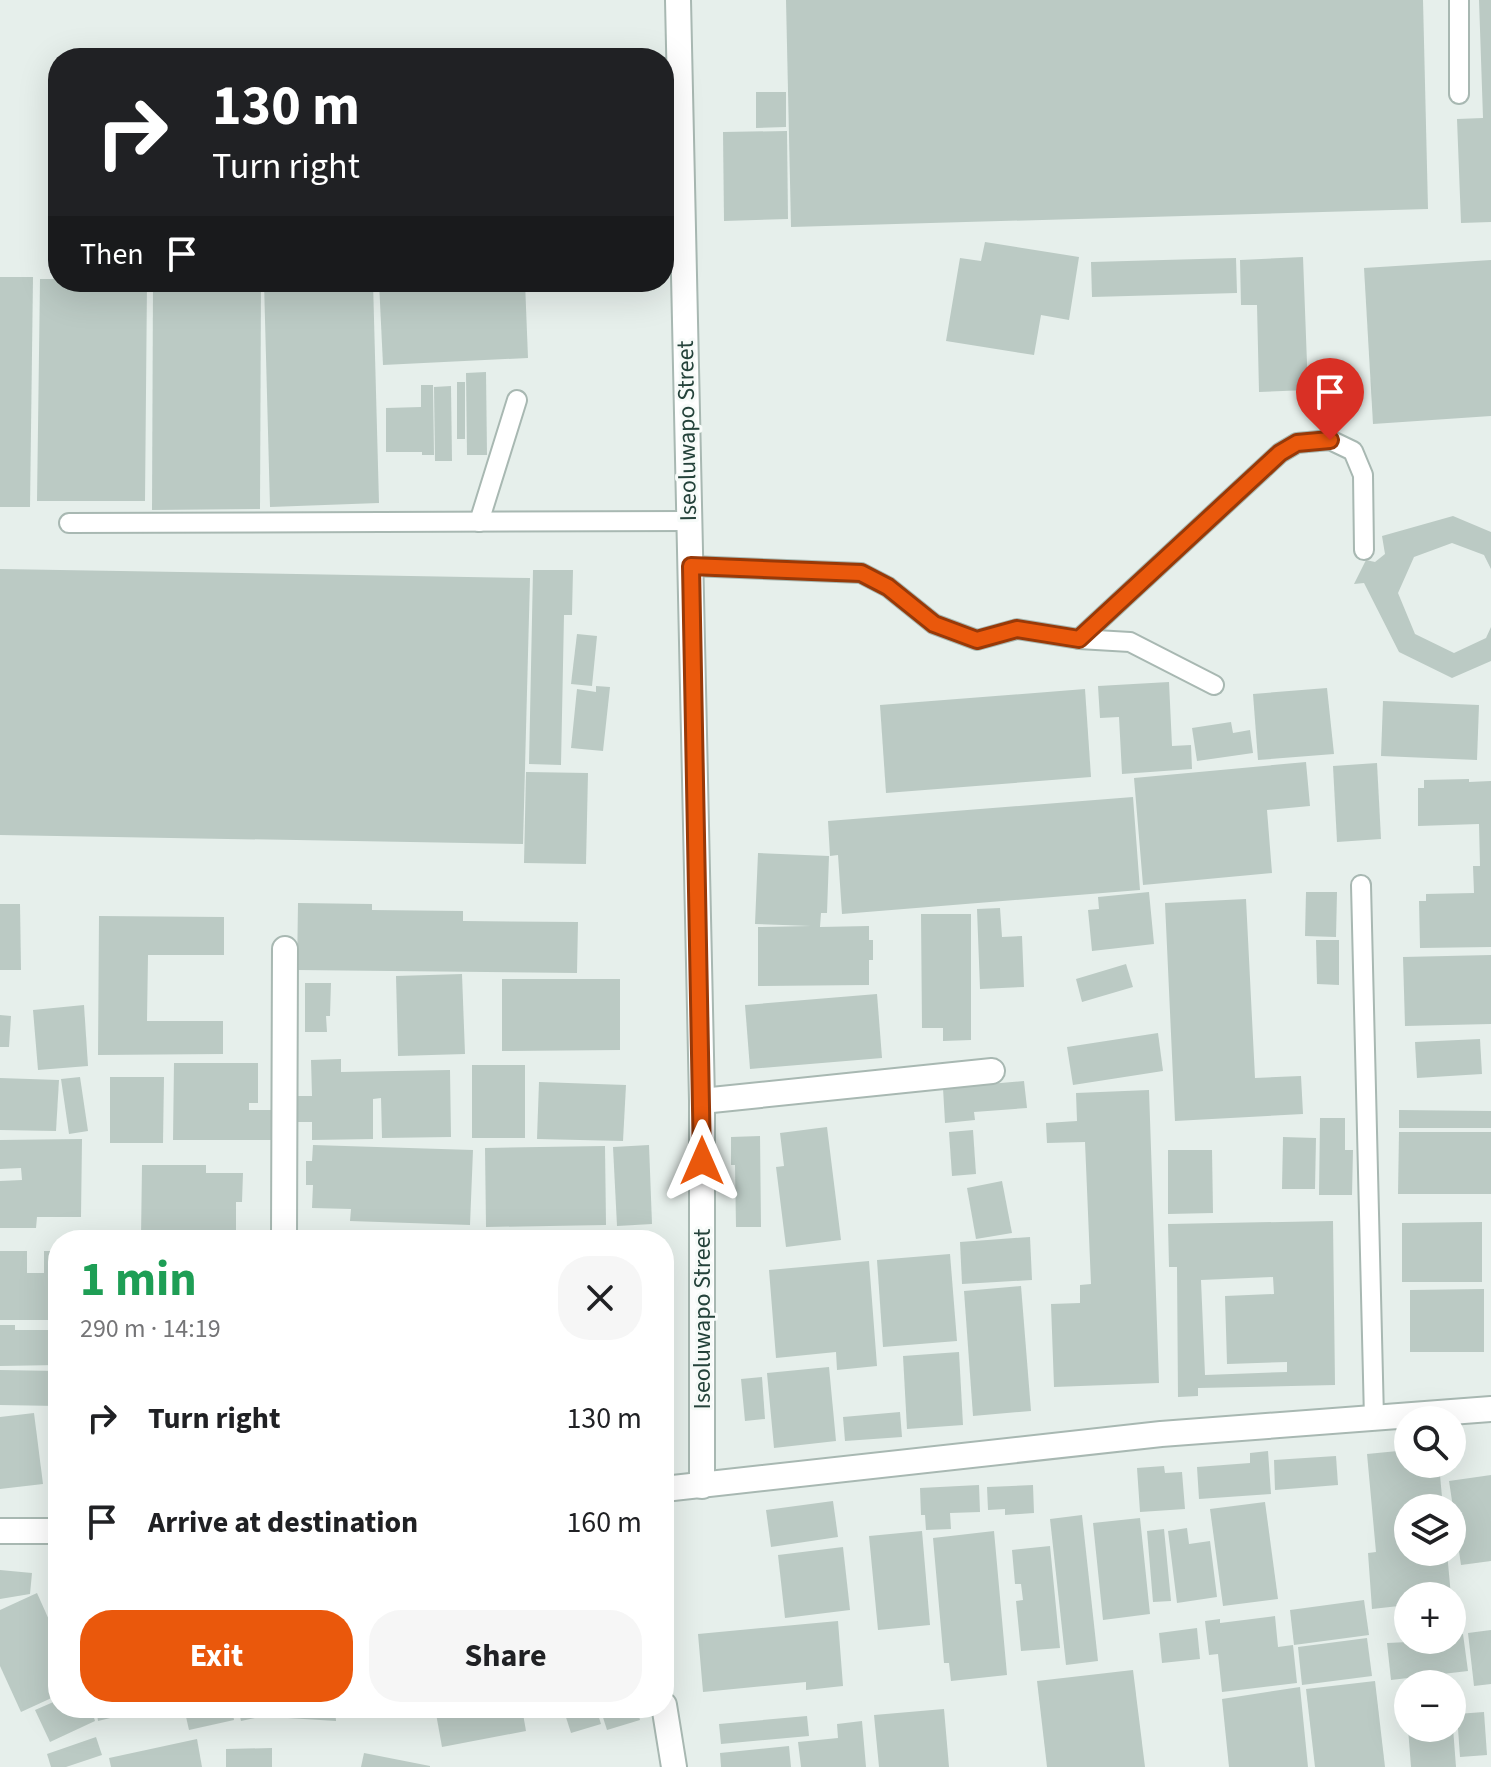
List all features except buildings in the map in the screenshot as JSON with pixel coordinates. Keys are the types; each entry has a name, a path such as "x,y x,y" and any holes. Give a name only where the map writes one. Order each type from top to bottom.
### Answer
{"street":[{"name":"Iseoluwapo Street","path":"678,0 702,1101 702,1486"},
{"path":"284,1230 285,949"},
{"path":"702,1101 992,1071"},
{"path":"674,1488 1161,1434 1491,1409"},
{"path":"0,1531 48,1531"},
{"path":"666,1718 674,1767"}],"lane":[{"path":"1459,0 1459,94"},
{"path":"479,522 517,400"},
{"path":"1079,639 1280,453 1297,443 1330,440 1353,451 1363,475 1364,550"},
{"path":"69,523 689,521"},
{"path":"691,566 861,573 888,587 934,624 977,640 1017,629 1079,639 1130,642 1214,685"},
{"path":"1361,885 1374,1418"}],"route":[{"path":"702,1161 691,566 861,573 888,587 934,624 977,640 1017,629 1079,639 1280,453 1297,443 1330,440"}]}
